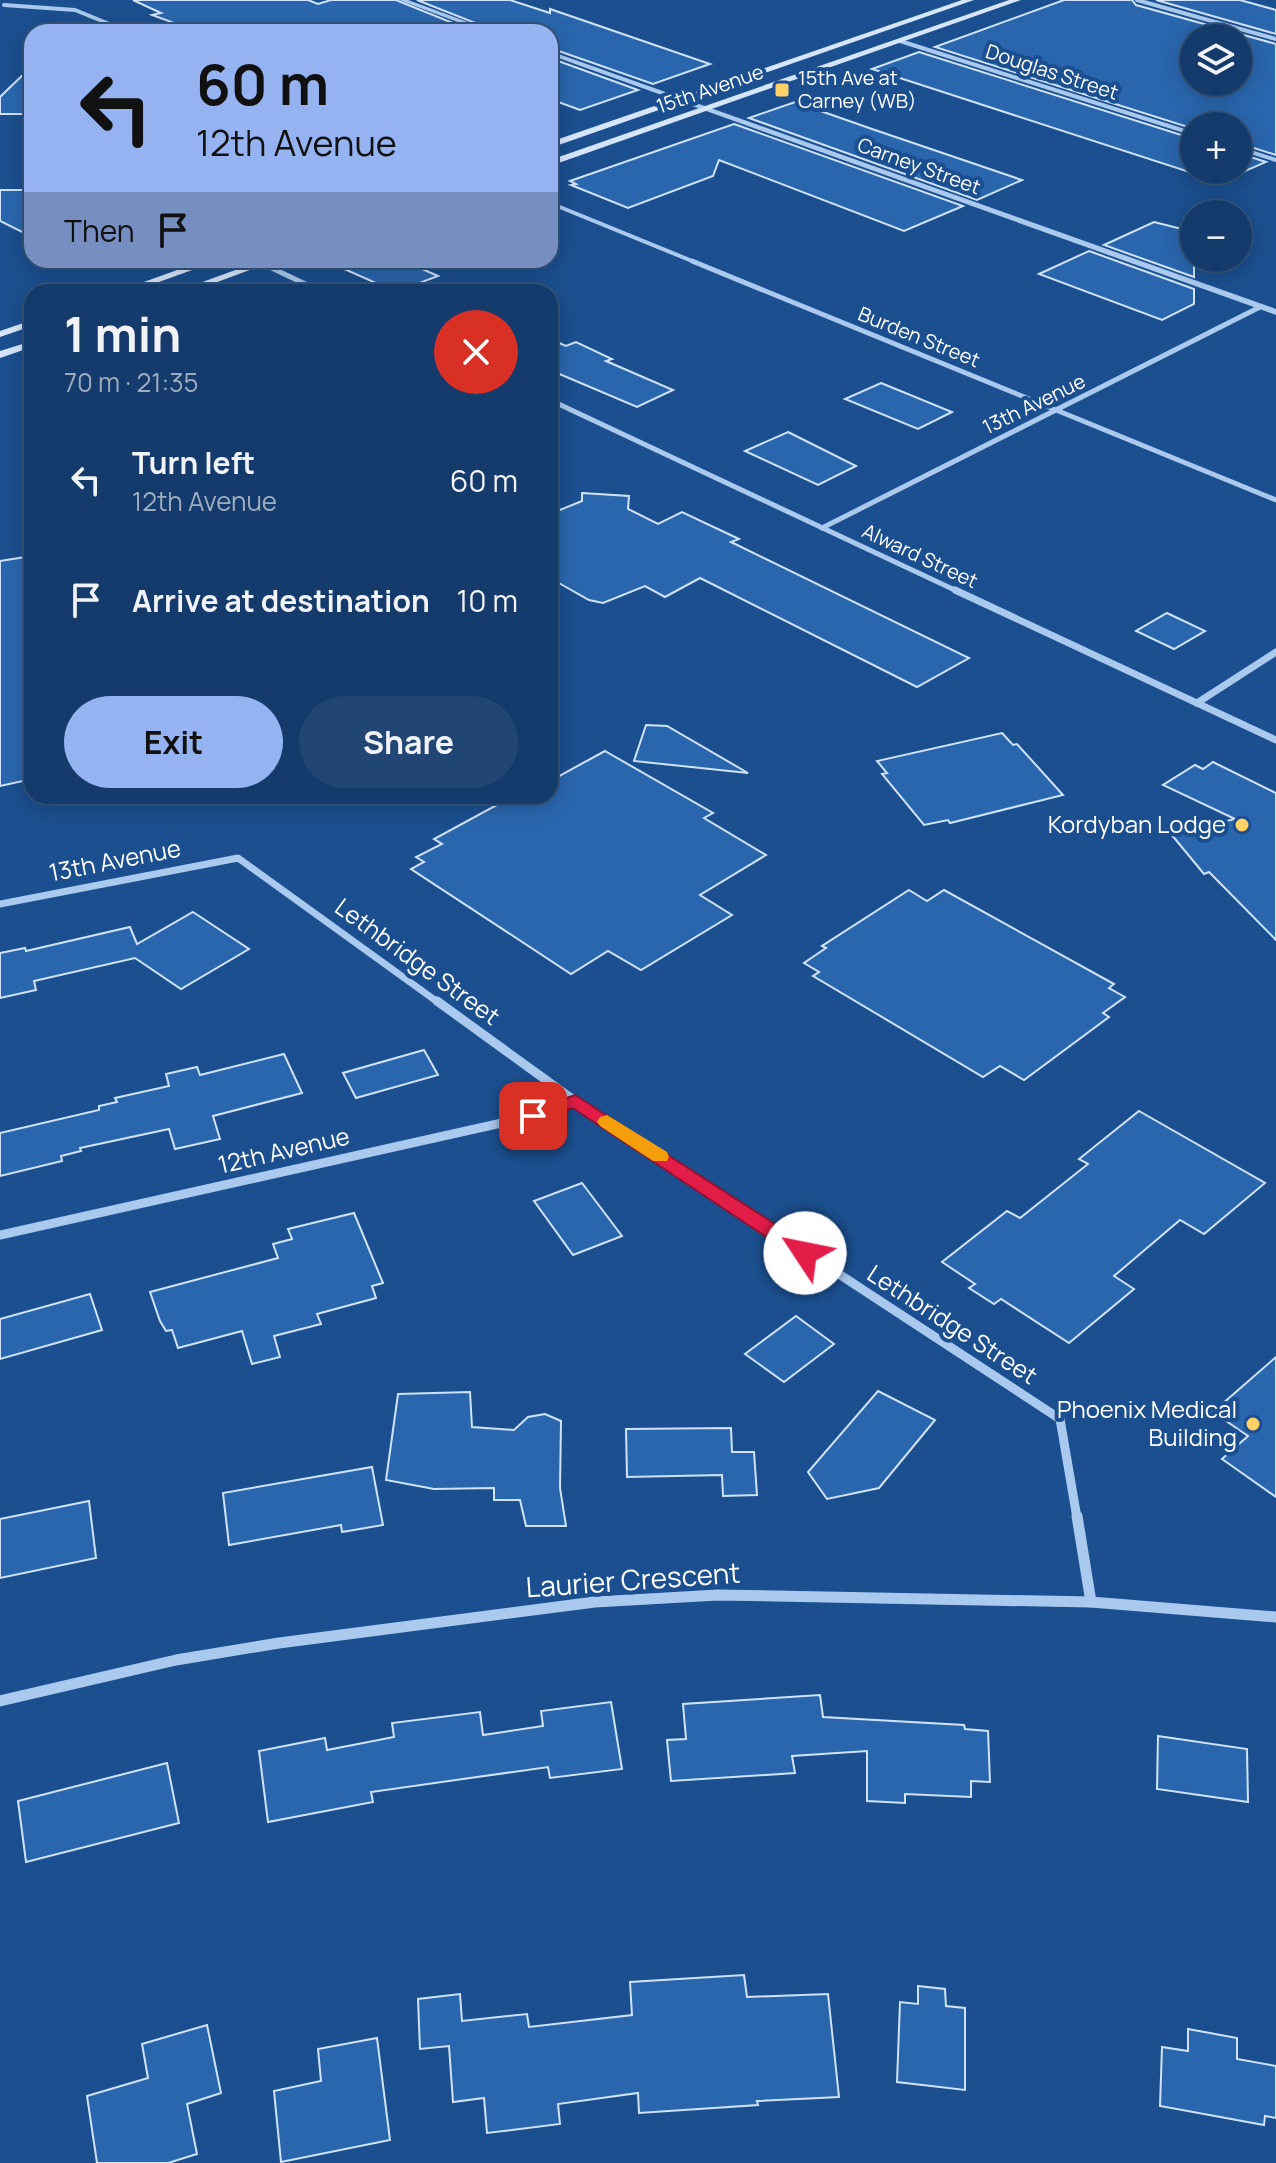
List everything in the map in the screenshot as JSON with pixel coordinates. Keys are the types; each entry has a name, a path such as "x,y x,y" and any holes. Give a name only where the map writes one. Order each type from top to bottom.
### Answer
{"main road":[{"name":"15th Avenue","path":"558,142 970,0"},
{"name":"15th Avenue","path":"558,160 1017,0"},
{"path":"144,284 192,268"},
{"path":"201,284 244,268"},
{"path":"0,334 24,326"},
{"path":"0,355 24,347"}],"street":[{"path":"402,0 469,24"},
{"path":"1137,0 1276,39"},
{"path":"0,12 5,3 75,10 109,24"},
{"name":"Douglas Street","path":"900,41 1180,130"},
{"name":"Carney Street","path":"558,56 1276,312"},
{"path":"1252,152 1276,160"},
{"name":"Burden Street","path":"558,206 1276,500"},
{"path":"276,268 307,284"},
{"name":"13th Avenue","path":"822,528 1260,307"},
{"name":"Alward Street","path":"558,404 1276,740"},
{"path":"1197,703 1276,652"},
{"name":"13th Avenue","path":"0,904 238,858"},
{"name":"Lethbridge Street","path":"238,858 575,1101 1060,1419 1091,1602"},
{"name":"12th Avenue","path":"0,1235 533,1116 575,1101"},
{"name":"Laurier Crescent","path":"0,1701 176,1660 279,1643 595,1602 718,1595 1091,1602 1276,1617"}],"building":[{"path":"133,0 308,0 318,4 331,0 396,0 455,24 177,24 152,15 161,13"},
{"path":"417,0 510,0 550,13 550,9 710,64 653,84 558,51 558,24 478,24"},
{"path":"1064,0 1132,0 1136,5 1204,24 1180,24 1180,96 1252,96 1252,37 1276,44 1276,155 1252,147 1252,112 1180,112 1180,125 935,47"},
{"path":"1156,0 1240,0 1276,10 1276,34 1252,27 1252,24 1241,24"},
{"path":"919,52 1180,135 1180,169 872,69"},
{"path":"558,61 638,90 580,110 558,102"},
{"path":"24,74 24,114 0,114 0,97"},
{"path":"795,102 1022,180 977,200 749,118"},
{"path":"734,124 963,206 904,231 719,160 713,176 628,208 571,185 576,184 570,181"},
{"path":"1252,158 1266,162 1252,168"},
{"path":"0,190 24,190 24,233 0,221"},
{"path":"1154,222 1180,228 1180,272 1194,272 1194,277 1104,245"},
{"path":"1089,251 1194,289 1194,304 1162,320 1039,274"},
{"path":"342,268 420,268 438,276 417,284 378,284"},
{"path":"558,342 566,346 576,342 612,359 606,361 673,390 637,407 558,373"},
{"path":"881,383 952,412 918,429 845,399"},
{"path":"788,432 856,466 818,485 745,451"},
{"path":"582,493 629,496 628,509 658,524 682,512 739,539 731,542 969,658 917,687 700,578 665,597 645,586 603,603 589,600 558,583 558,511 582,501"},
{"path":"24,557 24,781 0,786 0,561"},
{"path":"1167,613 1205,631 1174,649 1136,631"},
{"path":"646,725 667,726 748,773 634,761"},
{"path":"1002,733 1013,745 1017,744 1063,795 950,823 948,820 924,825 882,774 887,773 877,761"},
{"path":"605,751 713,813 704,818 766,855 700,895 732,915 641,970 608,951 571,974 411,869 424,862 416,857 442,844 434,839 499,804 558,804 558,777"},
{"name":"Kordyban Lodge","path":"1213,762 1276,793 1276,940 1209,872 1204,874 1171,834 1235,819 1163,785 1195,765 1203,769"},
{"path":"909,890 927,901 944,890 1114,984 1109,988 1125,997 1103,1013 1109,1017 1024,1080 1000,1066 983,1077 813,976 819,972 804,963 826,948 822,946"},
{"path":"193,912 249,949 181,989 135,958 34,981 36,990 0,998 0,953 25,948 26,951 130,927 137,944"},
{"path":"424,1050 438,1075 356,1098 343,1073"},
{"path":"284,1054 302,1093 213,1116 220,1139 175,1149 169,1129 80,1148 81,1151 61,1156 62,1161 0,1176 0,1133 99,1110 99,1106 117,1102 115,1098 169,1086 166,1074 197,1067 200,1075"},
{"path":"1139,1111 1265,1183 1204,1234 1180,1220 1114,1276 1134,1289 1069,1343 1001,1299 994,1304 969,1288 975,1284 942,1262 1007,1211 1020,1218 1088,1164 1079,1159"},
{"path":"582,1183 622,1236 573,1255 534,1201"},
{"path":"354,1213 383,1283 372,1286 376,1298 317,1314 321,1324 274,1336 280,1357 252,1364 242,1331 178,1348 172,1330 166,1331 160,1321 150,1292 278,1258 273,1244 292,1239 288,1229"},
{"path":"90,1294 102,1330 0,1359 0,1319"},
{"path":"796,1316 834,1344 784,1382 745,1354"},
{"name":"Phoenix Medical Building","path":"1276,1357 1276,1497 1222,1459 1248,1436 1213,1412"},
{"path":"878,1391 935,1420 879,1488 827,1499 808,1472"},
{"path":"470,1392 472,1427 514,1430 528,1417 545,1414 561,1421 560,1488 566,1526 526,1526 520,1500 494,1500 494,1488 434,1489 386,1480 398,1394"},
{"path":"731,1428 732,1452 754,1452 757,1495 723,1496 722,1475 627,1477 626,1429"},
{"path":"372,1467 383,1525 342,1532 341,1525 229,1545 223,1493"},
{"path":"89,1501 96,1558 0,1578 0,1519"},
{"path":"820,1695 823,1717 964,1725 965,1729 988,1731 990,1782 971,1781 971,1797 905,1794 905,1803 867,1801 867,1751 792,1756 795,1773 671,1781 667,1740 686,1739 683,1704"},
{"path":"611,1702 622,1769 550,1778 548,1767 371,1792 373,1802 268,1822 259,1751 325,1738 327,1750 394,1737 392,1723 480,1712 483,1735 543,1726 541,1711"},
{"path":"1158,1736 1247,1749 1248,1802 1157,1789"},
{"path":"167,1763 179,1823 26,1862 18,1801"},
{"path":"744,1975 747,1997 828,1994 839,2097 757,2101 758,2105 639,2113 638,2093 558,2104 560,2124 487,2133 484,2098 453,2102 449,2046 420,2049 418,1999 460,1994 462,2021 527,2014 529,2027 632,2015 630,1982"},
{"path":"918,1986 945,1989 946,2006 965,2008 965,2090 897,2082 900,2002 918,2004"},
{"path":"207,2025 221,2093 187,2104 197,2154 168,2163 97,2163 87,2096 148,2078 142,2044"},
{"path":"1188,2029 1237,2038 1237,2059 1276,2066 1276,2118 1265,2116 1264,2125 1160,2106 1162,2047 1188,2051"},
{"path":"377,2038 390,2140 281,2162 274,2091 321,2081 318,2049"}],"slow traffic":[{"path":"607,1122 660,1157"}],"place":[{"name":"15th Ave at Carney (WB)","path":"782,90"},
{"name":"Kordyban Lodge","path":"1242,825"},
{"name":"Phoenix Medical Building","path":"1253,1424"}],"route":[{"path":"533,1116 575,1101 805,1253"}]}
